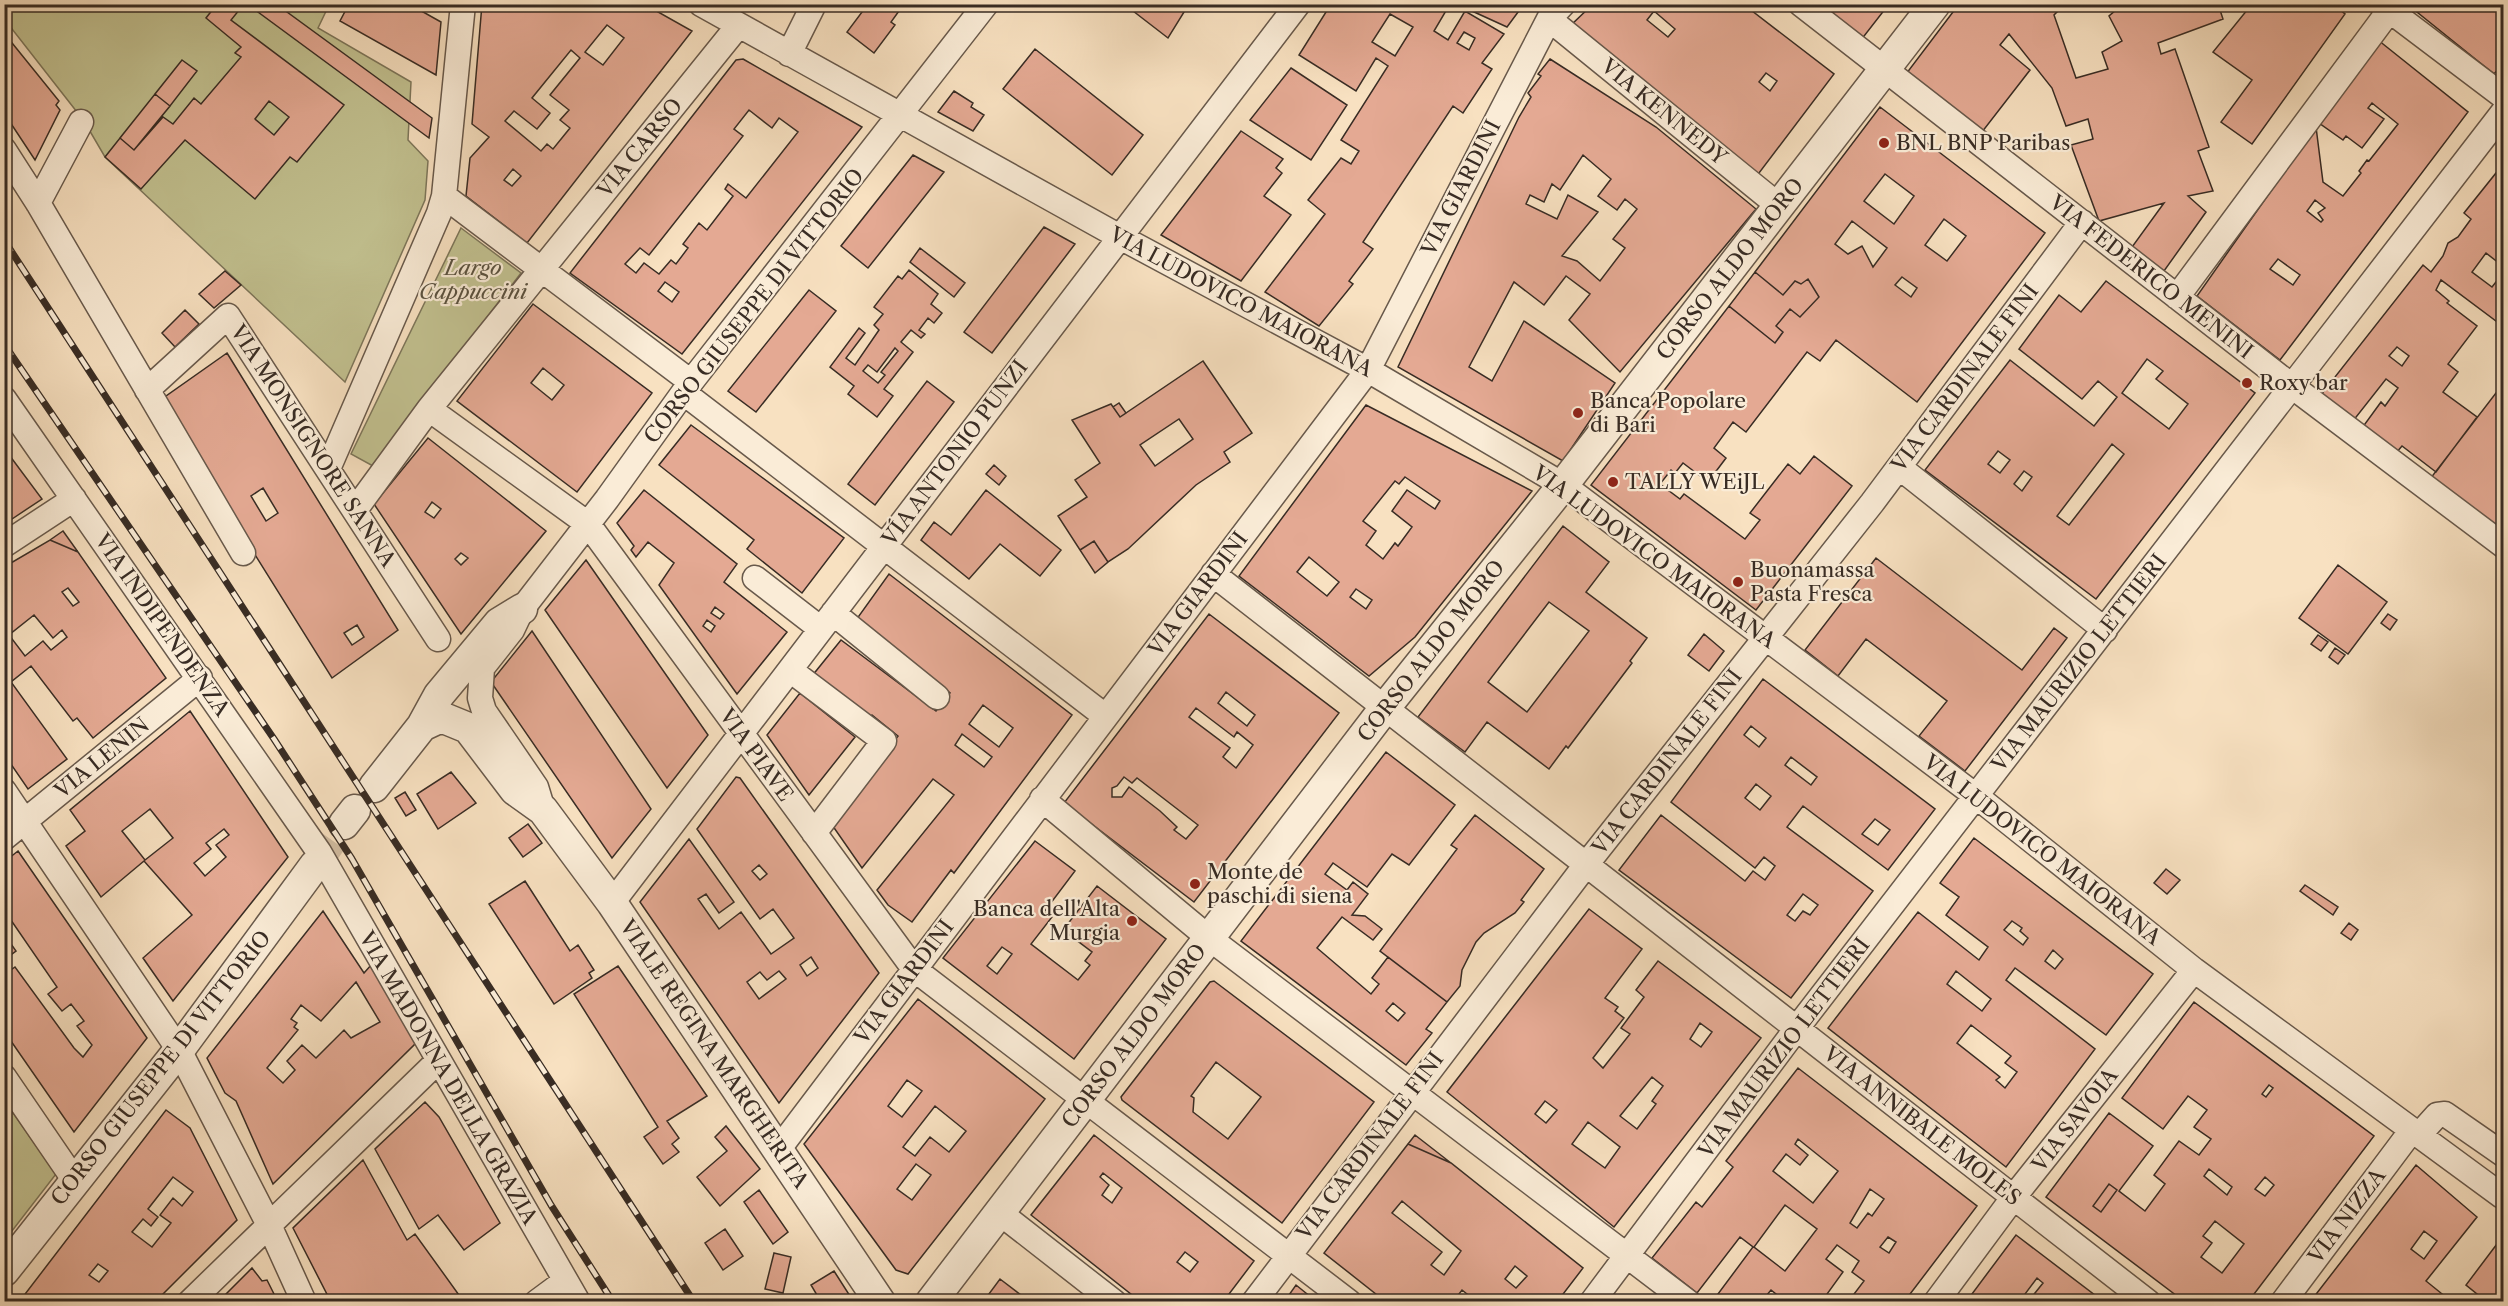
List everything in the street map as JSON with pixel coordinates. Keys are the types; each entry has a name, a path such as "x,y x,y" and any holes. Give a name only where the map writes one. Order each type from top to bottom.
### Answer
{"street":[{"path":"328,469 434,227 444,196 463,4"},
{"name":"VIA LUDOVICO MAIORANA","path":"701,4 1120,237 1368,370 1563,485 1976,796 2194,970 2502,1196"},
{"path":"789,54 814,4"},
{"name":"CORSO GIUSEPPE DI VITTORIO","path":"479,685 482,668 512,630 522,609 588,524 688,387 986,4"},
{"name":"VÍA ANTONIO PUNZI","path":"612,903 1298,4"},
{"name":"VIA FEDERICO MENINI","path":"1801,4 2293,387 2504,546"},
{"name":"CORSO ALDO MORO","path":"931,1302 1384,709 1563,485 1935,4"},
{"path":"2177,297 2385,8 2504,97"},
{"name":"VIA KENNEDY","path":"1556,12 1779,206"},
{"name":"VIA GIARDINI","path":"778,1150 1368,370 1556,12"},
{"name":"VIA CARSO","path":"541,269 738,26"},
{"name":"VIA MAURIZIO LETTIERI","path":"1592,1302 1797,1028 2504,111"},
{"path":"38,203 81,122"},
{"path":"4,150 38,203 243,553"},
{"path":"444,196 541,269 885,545 1106,716"},
{"name":"VIA CARDINALE FINI","path":"1254,1302 1585,866 1899,467 2082,222"},
{"path":"355,510 429,409 541,269"},
{"name":"VIA MONSIGNORE SANNA","path":"147,390 228,316 438,639"},
{"name":"VIA INDIPENDENZA","path":"4,399 200,678 317,858"},
{"name":"VIA PIAVE","path":"429,409 588,524 914,969 1349,1302"},
{"path":"1899,467 2105,630"},
{"path":"4,545 74,499"},
{"name":"VIA ANNIBALE MOLES","path":"1213,574 1585,866 2148,1302"},
{"path":"755,578 827,621 937,697"},
{"path":"374,787 422,726 439,695 499,623 522,609"},
{"path":"790,670 884,741 814,833"},
{"name":"VIA LENIN","path":"4,838 200,678"},
{"name":"VIALE REGINA MARGHERITA","path":"479,685 484,711 536,787 543,810"},
{"name":"VIALE REGINA MARGHERITA","path":"422,726 437,719 446,719 468,728 514,790 543,810 612,903 880,1302"},
{"path":"4,790 179,1050 268,1225 303,1302"},
{"path":"1042,799 1209,938 1413,1090 1688,1302"},
{"name":"CORSO GIUSEPPE DI VITTORIO","path":"4,1270 179,1050 317,858"},
{"name":"VIA MADONNA DELLA GRAZIA","path":"317,858 438,1061 564,1282 578,1302"},
{"name":"VIA SAVOIA","path":"1936,1302 2013,1198 2194,970"},
{"path":"190,1302 438,1061"},
{"path":"4,1077 75,1181"},
{"path":"2416,1133 2437,1115 2445,1114 2504,1155"},
{"name":"VIA NIZZA","path":"2283,1302 2416,1133"},
{"path":"1000,1213 1114,1302"},
{"path":"537,1302 564,1282"}],"green space":[{"path":"5,4 329,5 318,28 411,82 408,140 428,161 425,200 345,382 105,157 84,121 5,20"},
{"name":"Largo Cappuccini","path":"461,228 521,273 373,466 351,454"},
{"path":"4,1100 56,1174 5,1240 4,1240"}],"building":[{"path":"217,4 244,4 231,20 344,105 297,162 290,157 255,199 185,140 141,189 105,157 120,138 134,150 163,117 173,124 194,98 201,104 241,57 235,53 241,47 206,18","holes":["269,101 289,117 274,135 255,119"]},
{"path":"247,4 276,4 432,118 429,138"},
{"path":"349,4 409,4 441,22 436,75 340,21"},
{"path":"482,4 644,4 692,31 527,243 466,196 470,158 489,137 472,124","holes":["607,25 624,38 603,65 585,52","571,50 580,58 550,95 569,110 560,120 570,128 553,149 547,144 541,151 505,121 514,111 537,129 550,113 532,98","513,169 521,176 512,186 504,180"]},
{"path":"868,4 904,4 891,22 895,25 874,53 847,32"},
{"path":"1124,4 1189,4 1168,38"},
{"path":"1331,4 1450,4 1434,31 1448,40 1465,11 1504,34 1482,63 1492,69 1463,113 1453,106 1363,242 1373,249 1349,281 1353,284 1319,326 1265,292 1325,214 1308,200 1341,158 1351,164 1359,151 1341,140 1388,66 1376,58 1356,91 1299,55","holes":["1390,14 1413,27 1395,56 1372,42","1464,32 1475,38 1469,50 1457,43"]},
{"path":"1475,4 1524,4 1507,27 1472,11"},
{"path":"1593,4 1743,4 1834,74 1756,177 1568,28","holes":["1654,11 1675,29 1668,37 1647,20","1766,73 1777,81 1770,91 1759,82"]},
{"path":"1814,4 1889,4 1861,40"},
{"path":"1959,4 2065,4 2054,15 2076,78 2108,69 2102,52 2122,41 2109,16 2117,9 2114,4 2218,4 2223,19 2158,43 2161,54 2175,49 2209,147 2198,151 2213,191 2188,196 2206,212 2164,271 2132,247 2164,203 2099,221 2071,145 2093,139 2088,119 2066,126 2052,88 2009,34 2000,45 2030,70 1982,132 1906,74"},
{"path":"2252,4 2333,4 2345,14 2252,144 2221,122 2252,80 2213,52"},
{"path":"2407,4 2504,4 2504,62 2494,74"},
{"path":"4,33 59,101 56,105 60,110 35,160 4,113"},
{"path":"2378,40 2468,112 2280,360 2197,296 2316,127 2323,182 2343,196 2361,173 2359,171 2367,160 2369,161 2398,124 2372,103 2368,108 2384,119 2362,148 2346,136 2343,140 2319,123","holes":["2315,200 2325,208 2318,213 2323,220 2321,222 2307,211","2278,259 2300,275 2293,285 2270,269"]},
{"path":"1035,49 1143,135 1112,175 1003,89"},
{"path":"743,59 862,127 682,354 570,273 736,60","holes":["749,110 772,128 779,118 798,132 746,198 728,184 725,189 733,196 707,230 699,223 683,244 688,248 676,264 671,260 659,274 644,263 636,273 625,264 640,248 649,255 743,136 734,129","665,282 679,292 672,302 658,291"]},
{"path":"1550,59 1656,127 1756,209 1620,372 1569,320 1590,294 1566,276 1544,305 1514,282 1469,367 1492,381 1524,321 1615,383 1563,461 1398,367 1519,117 1531,97 1528,93 1541,76 1538,74","holes":["1583,155 1611,179 1598,196 1617,210 1625,199 1637,209 1613,239 1625,248 1600,281 1577,261 1562,256 1598,212 1568,195 1557,219 1526,204 1530,195 1544,202 1552,184 1560,190"]},
{"path":"182,60 197,71 170,106 155,94"},
{"path":"1291,68 1347,105 1311,160 1250,120"},
{"path":"954,91 973,103 971,107 984,115 973,131 938,112"},
{"path":"155,94 170,106 134,150 120,138"},
{"path":"1880,107 2045,233 1917,402 1836,340 1820,361 1807,352 1746,432 1733,422 1714,448 1726,458 1708,482 1683,463 1675,473 1671,470 1660,484 1680,499 1684,494 1745,539 1760,520 1750,513 1788,464 1800,474 1814,456 1852,486 1756,610 1591,485 1729,306 1775,343 1783,332 1776,326 1790,309 1800,317 1819,297 1808,279 1801,284 1795,281 1783,295 1755,272","holes":["1885,174 1914,196 1894,224 1864,201","1944,219 1966,236 1947,261 1925,245","1852,221 1887,248 1873,267 1862,246 1848,254 1835,244","1902,277 1917,288 1911,297 1895,285"]},
{"path":"1241,131 1283,159 1276,168 1282,173 1264,196 1291,215 1241,281 1161,235"},
{"path":"913,155 944,172 868,268 841,246"},
{"path":"2504,163 2504,267 2486,253 2472,272 2492,287 2504,272 2504,327 2441,280 2436,290 2449,301 2447,303 2477,326 2448,364 2458,372 2443,392 2477,417 2436,472 2402,446 2396,453 2362,428 2381,402 2385,406 2398,388 2386,379 2353,421 2320,396 2423,265 2431,272 2443,256 2448,243 2458,237 2471,219 2464,213","holes":["2397,347 2409,356 2402,366 2389,356"]},
{"path":"1044,227 1075,244 992,353 964,332"},
{"path":"920,248 965,283 954,297 910,262"},
{"path":"909,270 938,294 931,304 942,313 934,323 928,318 919,330 925,334 921,338 911,330 901,342 913,352 884,389 893,396 877,417 848,394 854,386 830,367 859,328 865,333 846,358 855,365 879,330 874,325 883,314 874,307 898,276 902,279","holes":["895,348 898,351 881,372 885,375 878,383 863,371 868,365 877,372"]},
{"path":"225,271 241,285 214,308 199,294"},
{"path":"1755,272 1783,295 1795,281 1801,284 1808,279 1819,297 1800,317 1790,309 1776,326 1783,332 1775,343 1729,306"},
{"path":"2106,281 2255,393 2096,599 1925,470 2010,360 2094,426 2117,397 2098,381 2082,399 2019,349 2059,295 2081,312","holes":["2147,359 2163,371 2156,379 2188,404 2169,429 2122,393","2112,444 2124,454 2069,525 2057,516","1998,451 2010,460 2000,473 1988,464","2024,471 2032,477 2022,491 2014,484"]},
{"path":"809,290 836,311 756,412 728,391"},
{"path":"533,304 652,393 577,492 457,401","holes":["543,368 564,385 552,400 531,383"]},
{"path":"185,310 199,324 175,347 162,333"},
{"path":"227,353 398,630 332,678 159,401","holes":["263,488 278,513 266,521 251,496","357,625 364,637 352,645 344,633"]},
{"path":"1203,361 1252,433 1224,452 1230,462 1196,485 1128,549 1108,562 1094,541 1080,550 1058,516 1087,497 1075,480 1100,463 1072,420 1111,404 1120,417","holes":["1179,419 1193,439 1155,466 1140,445"]},
{"path":"927,381 954,402 875,505 848,484"},
{"path":"2499,389 2504,393 2504,534 2430,479"},
{"path":"1119,403 1126,413 1120,417 1113,407"},
{"path":"1366,405 1532,491 1415,637 1369,676 1239,576","holes":["1405,477 1440,501 1435,509 1407,490 1392,511 1412,527 1398,546 1395,543 1383,559 1366,545 1376,531 1363,521 1395,481 1399,484","1309,557 1339,582 1327,596 1297,572","1356,589 1372,600 1366,609 1350,597"]},
{"path":"691,425 844,538 802,593 747,549 754,540 659,465"},
{"path":"428,438 546,531 461,634 374,504","holes":["432,502 441,509 434,518 425,512","461,553 468,558 461,565 455,559"]},
{"path":"4,448 42,499 9,521 4,519"},
{"path":"994,465 1006,476 999,485 986,474"},
{"path":"644,490 737,564 724,582 787,632 737,694 659,585 674,563 648,542 636,557 631,550 634,546 617,523","holes":["715,607 724,614 720,619 711,613","707,620 715,626 711,632 703,626"]},
{"path":"986,490 1061,550 1040,576 1000,544 969,579 921,540 934,522 951,535"},
{"path":"1563,526 1609,562 1586,592 1647,638 1630,661 1632,663 1568,748 1566,746 1549,769 1487,722 1465,752 1418,717","holes":["1549,602 1589,631 1527,712 1488,682"]},
{"path":"63,531 78,552 50,540"},
{"path":"50,540 78,552 166,678 93,738 77,718 73,721 31,666 11,682 67,759 28,789 4,754 4,567","holes":["68,588 79,602 73,606 62,592","34,615 53,638 62,630 67,637 51,650 43,641 25,656 9,635"]},
{"path":"1094,541 1108,562 1095,573 1080,550"},
{"path":"1876,558 2022,670 2054,628 2067,638 1965,771 1919,736 1947,701 1866,639 1838,676 1805,650"},
{"path":"586,560 708,735 667,788 545,610"},
{"path":"2338,565 2387,602 2348,654 2299,618"},
{"path":"889,574 1072,715 954,873 951,870 912,922 888,905 877,890 954,795 933,779 862,868 830,822 898,736 872,715 868,720 812,676 841,640 936,711 950,693 856,620","holes":["983,705 1013,728 999,747 969,724","962,734 992,757 984,767 955,745"]},
{"path":"1209,614 1339,713 1194,902 1064,803","holes":["1226,692 1255,715 1247,726 1218,703","1196,708 1234,737 1237,732 1253,745 1236,768 1223,757 1230,748 1189,717","1124,777 1132,783 1137,778 1198,825 1186,839 1174,830 1177,827 1160,811 1129,787 1122,797 1112,797 1112,788 1117,786"]},
{"path":"2388,614 2397,620 2390,630 2381,623"},
{"path":"532,631 651,809 612,858 491,682"},
{"path":"1704,634 1724,651 1709,671 1688,655"},
{"path":"2318,635 2328,642 2321,651 2311,644"},
{"path":"2335,648 2345,655 2338,664 2329,657"},
{"path":"1763,679 1935,809 1888,870 1803,806 1787,827 1873,891 1791,998 1619,870 1661,815 1745,881 1753,871 1765,880 1775,866 1764,857 1755,868 1671,802","holes":["1751,726 1766,738 1759,747 1744,735","1791,757 1817,777 1811,785 1785,765","1756,784 1771,796 1760,810 1745,798","1875,819 1890,830 1878,845 1862,834","1803,894 1818,905 1810,915 1803,911 1795,921 1787,915"]},
{"path":"800,693 855,737 809,795 767,735"},
{"path":"190,711 288,857 173,1001 143,958 192,915 144,861 101,897 66,846 85,831 70,810","holes":["150,809 173,838 145,860 122,831","224,829 229,835 216,845 226,857 205,876 194,863 211,849 206,843"]},
{"path":"1386,752 1455,805 1409,865 1392,854 1367,887 1333,863 1325,874 1347,890 1353,882 1368,894 1352,915 1365,916 1382,929 1373,940 1342,917 1317,948 1371,994 1379,984 1372,978 1388,957 1447,1002 1426,1029 1432,1033 1406,1065 1241,941","holes":["1393,1003 1405,1013 1398,1021 1386,1011"]},
{"path":"451,772 476,803 438,829 417,794"},
{"path":"736,777 740,778 879,973 779,1103 640,902 689,839 734,902 719,913 706,894 698,899 719,929 741,912 771,954 794,938 773,909 760,919 697,829","holes":["759,865 767,874 760,880 752,871","811,957 818,968 807,976 800,965","779,971 786,979 759,999 747,982 760,972 767,980"]},
{"path":"405,792 416,810 406,816 395,798"},
{"path":"1475,815 1544,869 1521,900 1524,902 1515,913 1484,933 1476,942 1462,970 1460,986 1447,1002 1380,951 1457,849 1451,845"},
{"path":"528,824 542,843 523,857 509,838"},
{"path":"1974,838 2153,974 2106,1035 2015,968 2006,980 2095,1049 2006,1167 1828,1028 1918,912 1979,960 1988,947 1946,915 1959,897 1940,883","holes":["2012,921 2022,928 2020,931 2028,938 2023,945 2004,930","2053,950 2063,959 2055,969 2045,961","1956,971 1991,999 1982,1011 1947,984","1971,1025 2011,1056 2005,1063 2017,1072 2005,1088 1996,1080 2000,1077 1957,1043"]},
{"path":"1035,841 1075,871 1044,912 1052,917 1031,944 1078,980 1090,965 1085,961 1092,952 1063,930 1097,886 1166,939 1074,1059 943,958","holes":["1002,947 1012,954 997,974 987,966"]},
{"path":"18,851 147,1038 74,1132 4,1031 4,975 15,967 83,1057 92,1045 77,1026 84,1021 71,1004 62,1011 48,994 57,987 4,910 4,862"},
{"path":"2166,869 2180,880 2167,894 2154,883"},
{"path":"525,881 570,951 578,945 594,970 589,973 592,978 554,1004 489,904"},
{"path":"2305,885 2338,907 2333,915 2300,891"},
{"path":"1589,909 1642,949 1605,998 1618,1007 1615,1011 1624,1018 1593,1058 1603,1068 1630,1034 1621,1028 1644,997 1636,990 1658,961 1761,1038 1614,1227 1447,1092","holes":["1700,1023 1712,1032 1701,1047 1690,1039","1652,1077 1663,1086 1652,1101 1656,1104 1637,1129 1620,1116","1545,1101 1557,1110 1546,1123 1535,1114","1588,1122 1620,1147 1605,1168 1572,1144"]},
{"path":"323,911 364,973 372,964 417,1042 273,1184 236,1101 225,1093 207,1058","holes":["356,982 380,1022 351,1038 344,1030 316,1058 302,1045 287,1061 295,1070 283,1083 267,1068 298,1030 294,1027 297,1023 291,1019 301,1005 321,1021"]},
{"path":"2349,923 2358,930 2351,940 2341,933"},
{"path":"4,934 16,951 4,960"},
{"path":"618,966 707,1096 667,1121 679,1138 672,1144 679,1152 663,1164 644,1137 658,1127 574,994"},
{"path":"1214,981 1374,1102 1282,1223 1121,1097 1210,982","holes":["1216,1062 1261,1097 1228,1139 1193,1112 1194,1098 1191,1096"]},
{"path":"918,999 1045,1099 908,1274 896,1270 804,1144","holes":["907,1080 922,1091 902,1117 888,1106","935,1106 966,1131 949,1152 930,1137 915,1156 903,1147","916,1164 931,1175 912,1200 897,1189"]},
{"path":"2194,1002 2374,1136 2248,1302 2185,1302 2046,1197 2109,1113 2153,1146 2119,1191 2145,1211 2165,1184 2154,1175 2179,1141 2199,1155 2211,1139 2194,1127 2207,1110 2188,1096 2163,1129 2122,1098","holes":["2269,1085 2273,1088 2266,1097 2262,1094","2209,1169 2232,1187 2227,1195 2204,1176","2265,1177 2274,1185 2265,1196 2255,1189","2109,1184 2117,1190 2101,1212 2093,1206","2215,1221 2244,1244 2222,1273 2201,1257 2212,1243 2203,1236"]},
{"path":"1798,1068 1977,1206 1904,1302 1848,1302 1864,1281 1852,1272 1859,1261 1837,1245 1826,1259 1843,1272 1827,1294 1837,1302 1779,1302 1781,1298 1771,1290 1761,1302 1712,1302 1753,1247 1740,1237 1697,1293 1652,1258 1696,1202 1702,1207 1733,1167 1726,1161","holes":["1798,1139 1838,1171 1813,1203 1773,1171 1786,1154 1800,1165 1808,1155 1795,1144","1870,1189 1884,1199 1872,1216 1868,1213 1857,1228 1850,1223","1785,1205 1817,1229 1785,1271 1754,1247","1888,1237 1896,1242 1889,1253 1880,1247"]},
{"path":"425,1102 439,1117 500,1223 464,1250 438,1215 419,1229 375,1149"},
{"path":"166,1110 190,1128 237,1220 155,1302 19,1302","holes":["173,1177 193,1192 182,1206 173,1198 160,1215 171,1223 152,1247 132,1232 143,1219 151,1226 158,1217 148,1209","98,1264 108,1271 99,1282 89,1275"]},
{"path":"726,1126 760,1169 720,1206 697,1177 727,1151 715,1137"},
{"path":"1094,1135 1254,1261 1223,1302 1141,1302 1031,1215","holes":["1103,1173 1122,1188 1112,1203 1102,1195 1109,1185 1100,1177","1185,1252 1198,1262 1190,1272 1177,1262"]},
{"path":"1415,1135 1451,1163 1408,1144"},
{"path":"1408,1144 1451,1163 1583,1268 1557,1302 1477,1302 1462,1290 1453,1302 1386,1302 1324,1253","holes":["1402,1201 1461,1251 1444,1275 1431,1265 1442,1252 1392,1213","1515,1266 1527,1276 1516,1288 1505,1279"]},
{"path":"363,1160 407,1240 415,1234 464,1302 331,1302 293,1228"},
{"path":"2416,1165 2477,1217 2426,1281 2452,1302 2422,1302 2416,1296 2411,1302 2310,1302","holes":["2424,1231 2437,1241 2424,1259 2411,1249"]},
{"path":"2109,1184 2117,1190 2101,1212 2093,1206"},
{"path":"759,1190 788,1232 773,1244 744,1202"},
{"path":"725,1229 743,1256 723,1270 705,1243"},
{"path":"2016,1235 2104,1302 1966,1302","holes":["2037,1278 2043,1283 2031,1298 2025,1294"]},
{"path":"2503,1236 2504,1302 2487,1302 2466,1285"},
{"path":"774,1253 791,1257 783,1293 765,1289"},
{"path":"252,1268 262,1281 267,1280 275,1296 267,1302 218,1302"},
{"path":"834,1271 850,1296 840,1302 821,1302 811,1285"},
{"path":"1000,1279 1030,1302 983,1302"},
{"path":"1296,1285 1317,1302 1284,1302"}],"tunnel":[{"path":"315,865 344,824"}],"railway":[{"path":"4,240 694,1302"},
{"path":"4,344 274,739 352,859 551,1205 613,1302"}],"place":[{"name":"BNL BNP Paribas","path":"1884,143"},
{"name":"Roxy bar","path":"2247,383"},
{"name":"Banca Popolare di Bari","path":"1578,413"},
{"name":"TALLY WEiJL","path":"1613,482"},
{"name":"Buonamassa Pasta Fresca","path":"1738,582"},
{"name":"Monte de paschi di siena","path":"1195,884"},
{"name":"Banca dell'Alta Murgia","path":"1132,921"}]}
